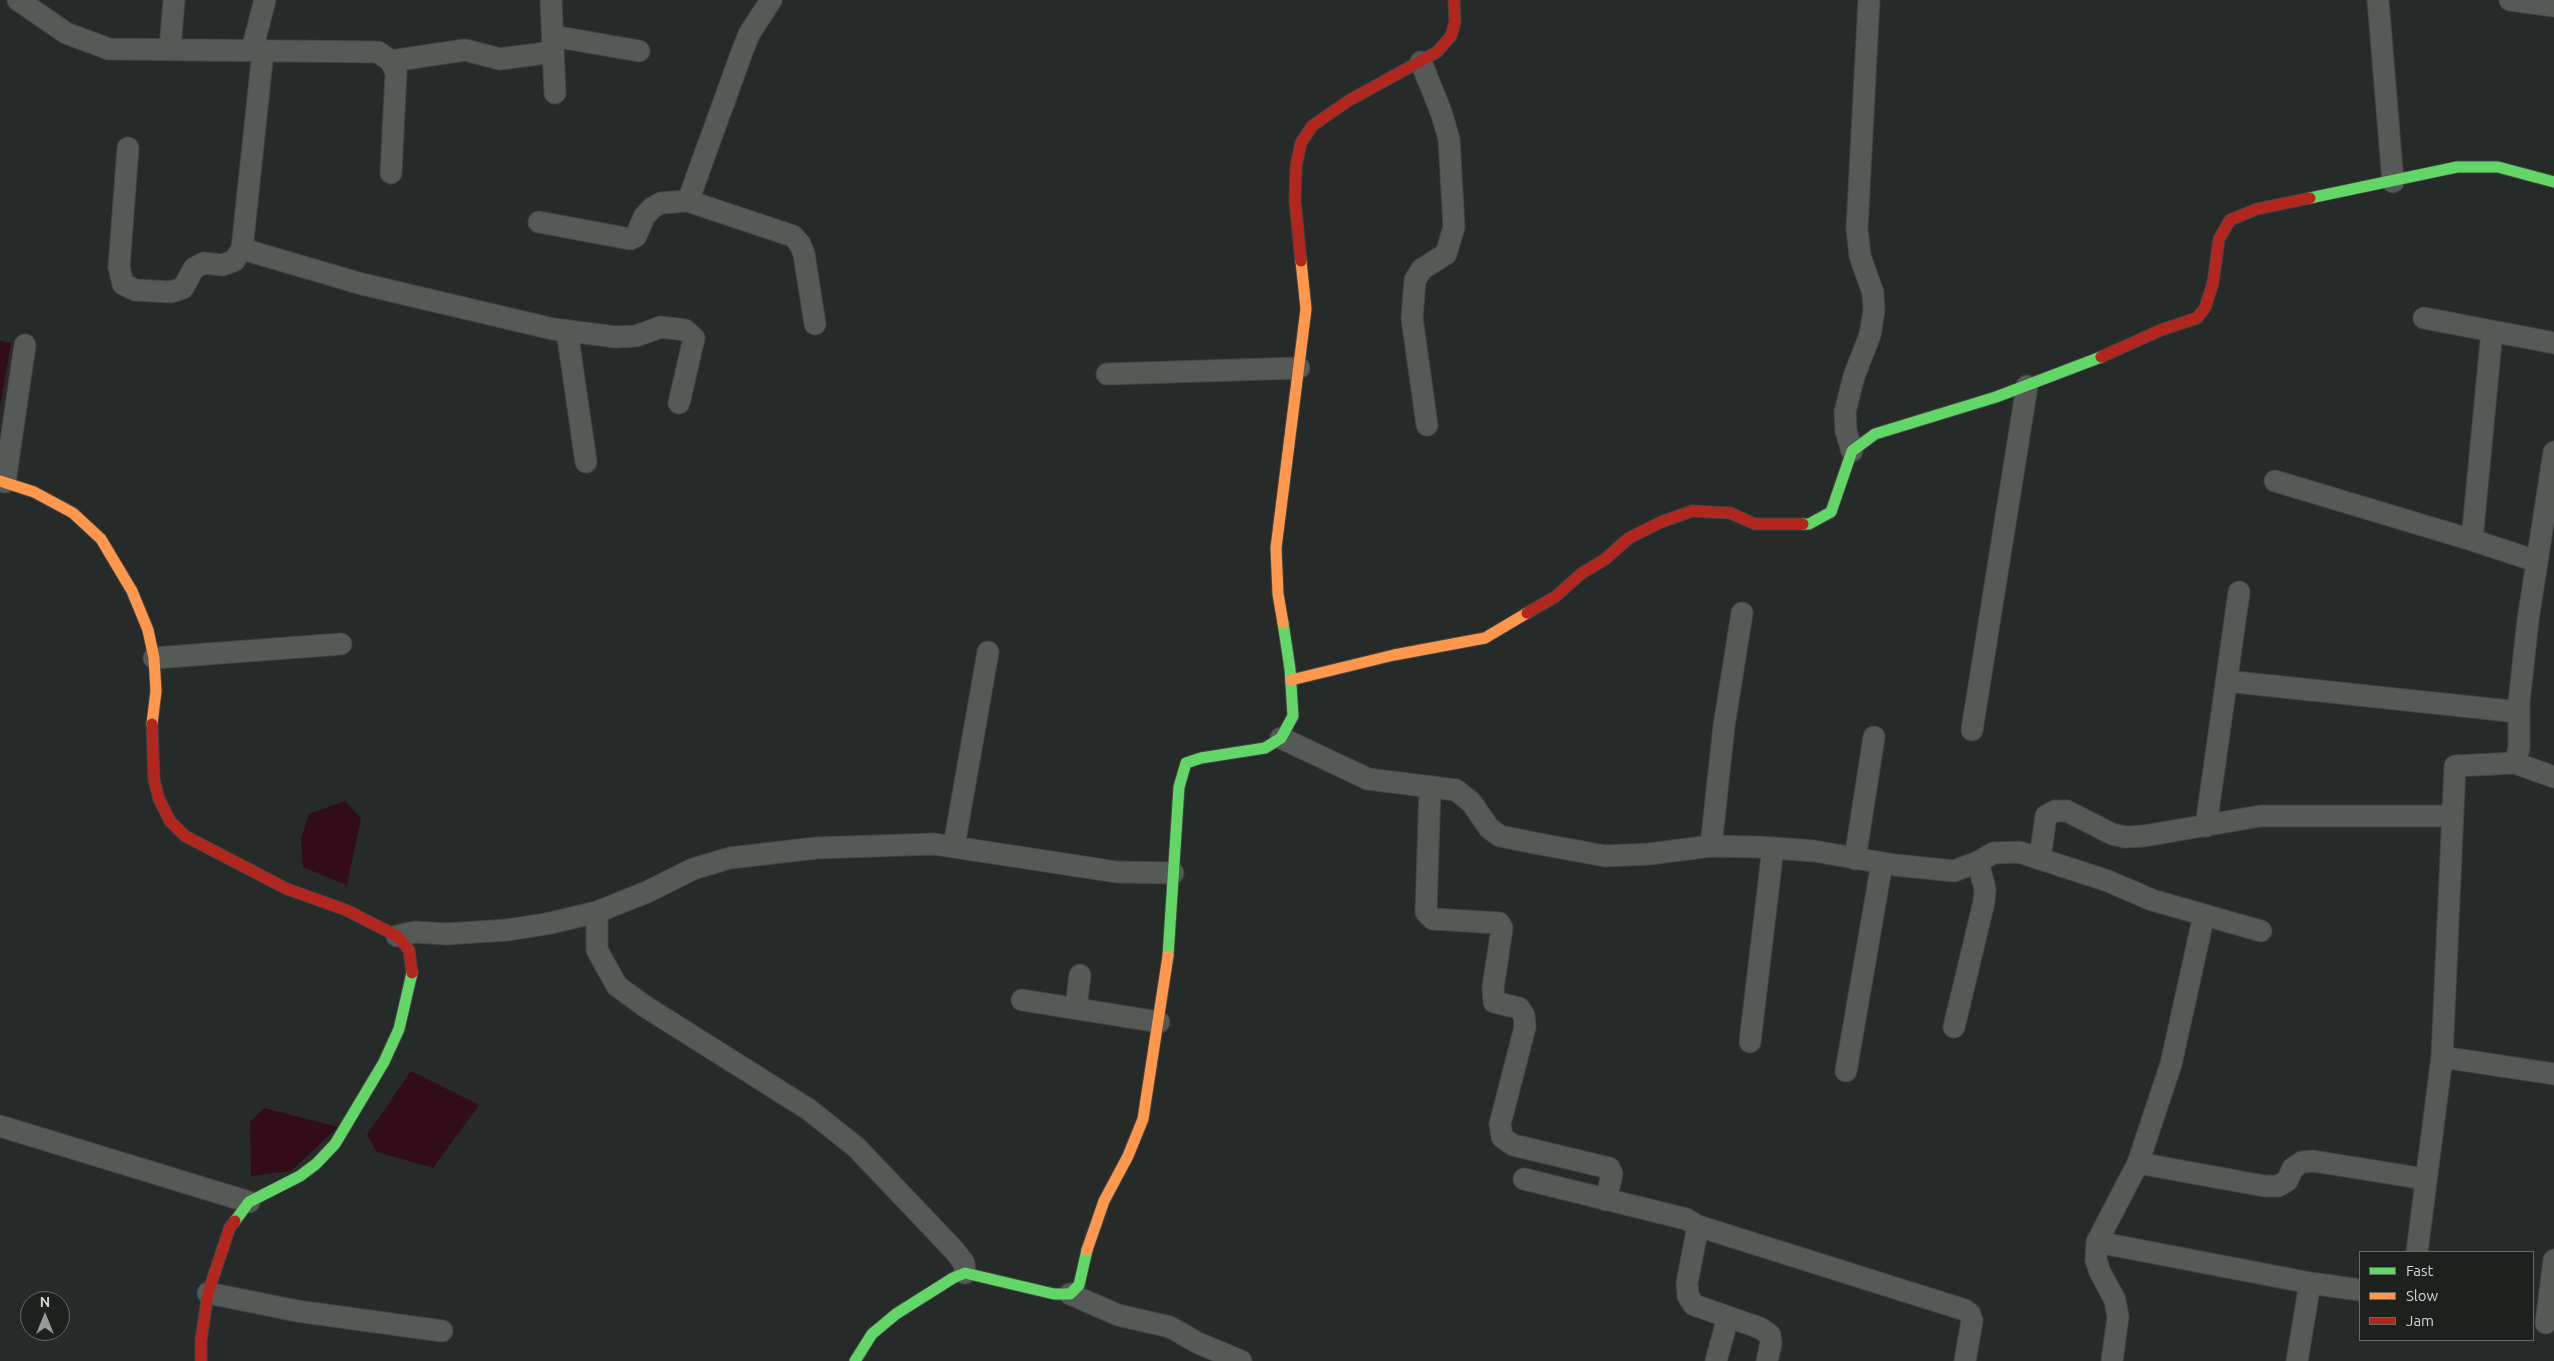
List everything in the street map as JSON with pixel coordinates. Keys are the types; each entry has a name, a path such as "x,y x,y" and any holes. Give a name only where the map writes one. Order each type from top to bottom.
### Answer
{"street":[{"path":"18,0 66,33 108,49 378,52 391,61 396,73 391,174"},
{"path":"170,49 174,0"},
{"path":"128,148 119,267 123,284 135,290 171,292 183,288 194,268 204,263 222,264 234,261 242,249 257,51 265,0"},
{"path":"551,0 555,93"},
{"path":"688,201 749,34 771,0"},
{"path":"1070,1294 1079,1285 1089,1242 1104,1201 1128,1156 1143,1119 1159,1022 1171,927 1179,787 1186,763 1265,748 1281,738 1293,716 1286,634 1278,594 1276,548 1306,309 1295,201 1296,166 1301,143 1312,126 1348,101 1437,52 1451,36 1455,22 1454,0"},
{"path":"1852,451 1846,430 1845,412 1854,376 1870,334 1874,311 1873,293 1860,256 1857,229 1869,0"},
{"path":"2378,0 2393,182"},
{"path":"2510,0 2546,4"},
{"path":"391,61 465,50 500,59 553,44 638,51"},
{"path":"1421,62 1441,112 1449,139 1454,227 1446,254 1422,269 1415,280 1412,318 1427,425"},
{"path":"1291,680 1394,655 1485,638 1555,596 1582,573 1604,560 1629,538 1661,522 1692,511 1730,513 1755,524 1809,524 1831,512 1852,451 1875,434 2027,386 2082,366 2161,330 2198,318 2205,308 2213,283 2219,239 2230,220 2257,209 2457,168 2480,166 2498,168 2554,182"},
{"path":"539,222 630,239 636,236 644,217 652,208 661,203 688,201 793,236 800,244 804,254 815,324"},
{"path":"242,249 372,286 512,320 567,331 616,337 636,336 661,328 685,330 694,338 692,356 679,403"},
{"path":"2424,318 2554,343"},
{"path":"567,331 586,462"},
{"path":"2472,540 2492,331"},
{"path":"25,345 2,481 34,492 73,513 101,538 132,591 148,630 154,658 156,691 152,728 154,780 159,799 170,821 185,836 244,869 287,889 346,910 397,936 409,950 412,962 408,995 398,1029 384,1062 336,1144 316,1164 300,1176 249,1202 230,1228 216,1274 208,1292 201,1340 201,1361"},
{"path":"1107,374 1299,368"},
{"path":"1972,730 2027,386"},
{"path":"2515,763 2519,748 2519,712 2536,561 2554,452"},
{"path":"2275,481 2536,561"},
{"path":"2206,826 2239,592"},
{"path":"1711,846 1724,726 1742,613"},
{"path":"154,658 341,644"},
{"path":"954,846 988,652"},
{"path":"2226,681 2519,712"},
{"path":"1856,859 1874,737"},
{"path":"1281,738 1368,779 1456,790 1471,802 1489,828 1500,836 1530,842 1605,856 1649,854 1711,846 1773,848 1814,851 1882,863 1954,870 1978,862 1993,853 2019,852 2075,872 2108,881 2152,900 2261,931"},
{"path":"2417,1251 2442,1057 2455,766 2515,763 2554,777"},
{"path":"1430,787 1426,912 1433,919 1499,923 1502,928 1493,988 1494,1002 1519,1008 1524,1015 1525,1027 1500,1124 1502,1137 1513,1145 1609,1168 1612,1174 1606,1200"},
{"path":"2040,858 2046,816 2055,811 2067,811 2112,834 2125,837 2206,826 2260,816 2453,816"},
{"path":"397,936 414,932 446,934 507,930 546,924 597,912 647,892 693,870 730,858 816,848 934,844 1117,872 1173,873"},
{"path":"1750,1042 1773,848"},
{"path":"1954,1027 1984,902 1985,889 1978,862"},
{"path":"1846,1071 1882,863"},
{"path":"597,912 597,950 617,986 646,1007 800,1104 856,1147 954,1250 964,1263 966,1272"},
{"path":"2112,1361 2118,1317 2115,1300 2100,1272 2096,1260 2097,1242 2138,1163 2171,1064 2204,915"},
{"path":"1076,1007 1080,975"},
{"path":"1022,1000 1076,1007 1159,1022"},
{"path":"2442,1057 2554,1074"},
{"path":"0,1126 249,1202"},
{"path":"2138,1163 2264,1186 2278,1186 2287,1181 2293,1168 2302,1162 2312,1161 2425,1179"},
{"path":"1524,1179 1686,1219 1698,1226 1965,1310 1970,1314 1972,1321 1965,1361"},
{"path":"1698,1226 1687,1283 1688,1296 1694,1305 1760,1328 1770,1335 1771,1343 1767,1361"},
{"path":"2097,1242 2310,1283 2359,1290"},
{"path":"2544,1322 2554,1260"},
{"path":"855,1361 872,1334 896,1314 953,1278 966,1272 1054,1294 1070,1294 1118,1315 1170,1327 1240,1361"},
{"path":"2297,1361 2310,1283"},
{"path":"208,1292 297,1311 442,1331"},
{"path":"1716,1361 1728,1317"}],"shaded area":[{"path":"0,341 11,343 0,407"},
{"path":"345,801 361,818 347,885 303,867 301,839 309,814"},
{"path":"411,1071 479,1105 433,1168 377,1152 367,1135"},
{"path":"264,1108 338,1127 291,1171 251,1176 250,1122"}],"traffic: fast":[{"path":"2310,198 2457,167 2498,167 2554,182"},
{"path":"1803,524 1809,524 1831,512 1852,451 1875,434 1996,397 2101,357"},
{"path":"1168,956 1179,787 1186,763 1201,758 1265,748 1281,738 1293,716 1290,669 1283,623"},
{"path":"235,1221 249,1202 300,1176 316,1164 335,1144 384,1062 399,1029 412,973"},
{"path":"855,1361 872,1334 896,1314 953,1278 965,1273 1054,1294 1070,1294 1079,1285 1087,1250"}],"traffic: slow":[{"path":"1283,623 1278,594 1276,548 1306,309 1301,261"},
{"path":"0,481 34,492 73,513 101,539 132,591 148,630 154,658 156,691 152,724"},
{"path":"1291,680 1394,655 1485,638 1527,613"},
{"path":"1087,1250 1104,1201 1128,1156 1143,1119 1168,956"}],"traffic: jam":[{"path":"1301,261 1295,201 1296,166 1301,143 1312,126 1348,101 1437,52 1451,36 1455,22 1454,0"},
{"path":"2101,357 2161,330 2197,318 2205,308 2213,283 2219,239 2230,220 2257,209 2310,198"},
{"path":"1527,613 1555,597 1582,573 1604,560 1629,538 1661,522 1692,511 1730,513 1755,524 1803,524"},
{"path":"152,724 154,780 159,799 170,821 185,836 287,889 346,910 397,936 409,950 412,973"},
{"path":"201,1361 201,1340 208,1293 230,1227 235,1221"}]}
